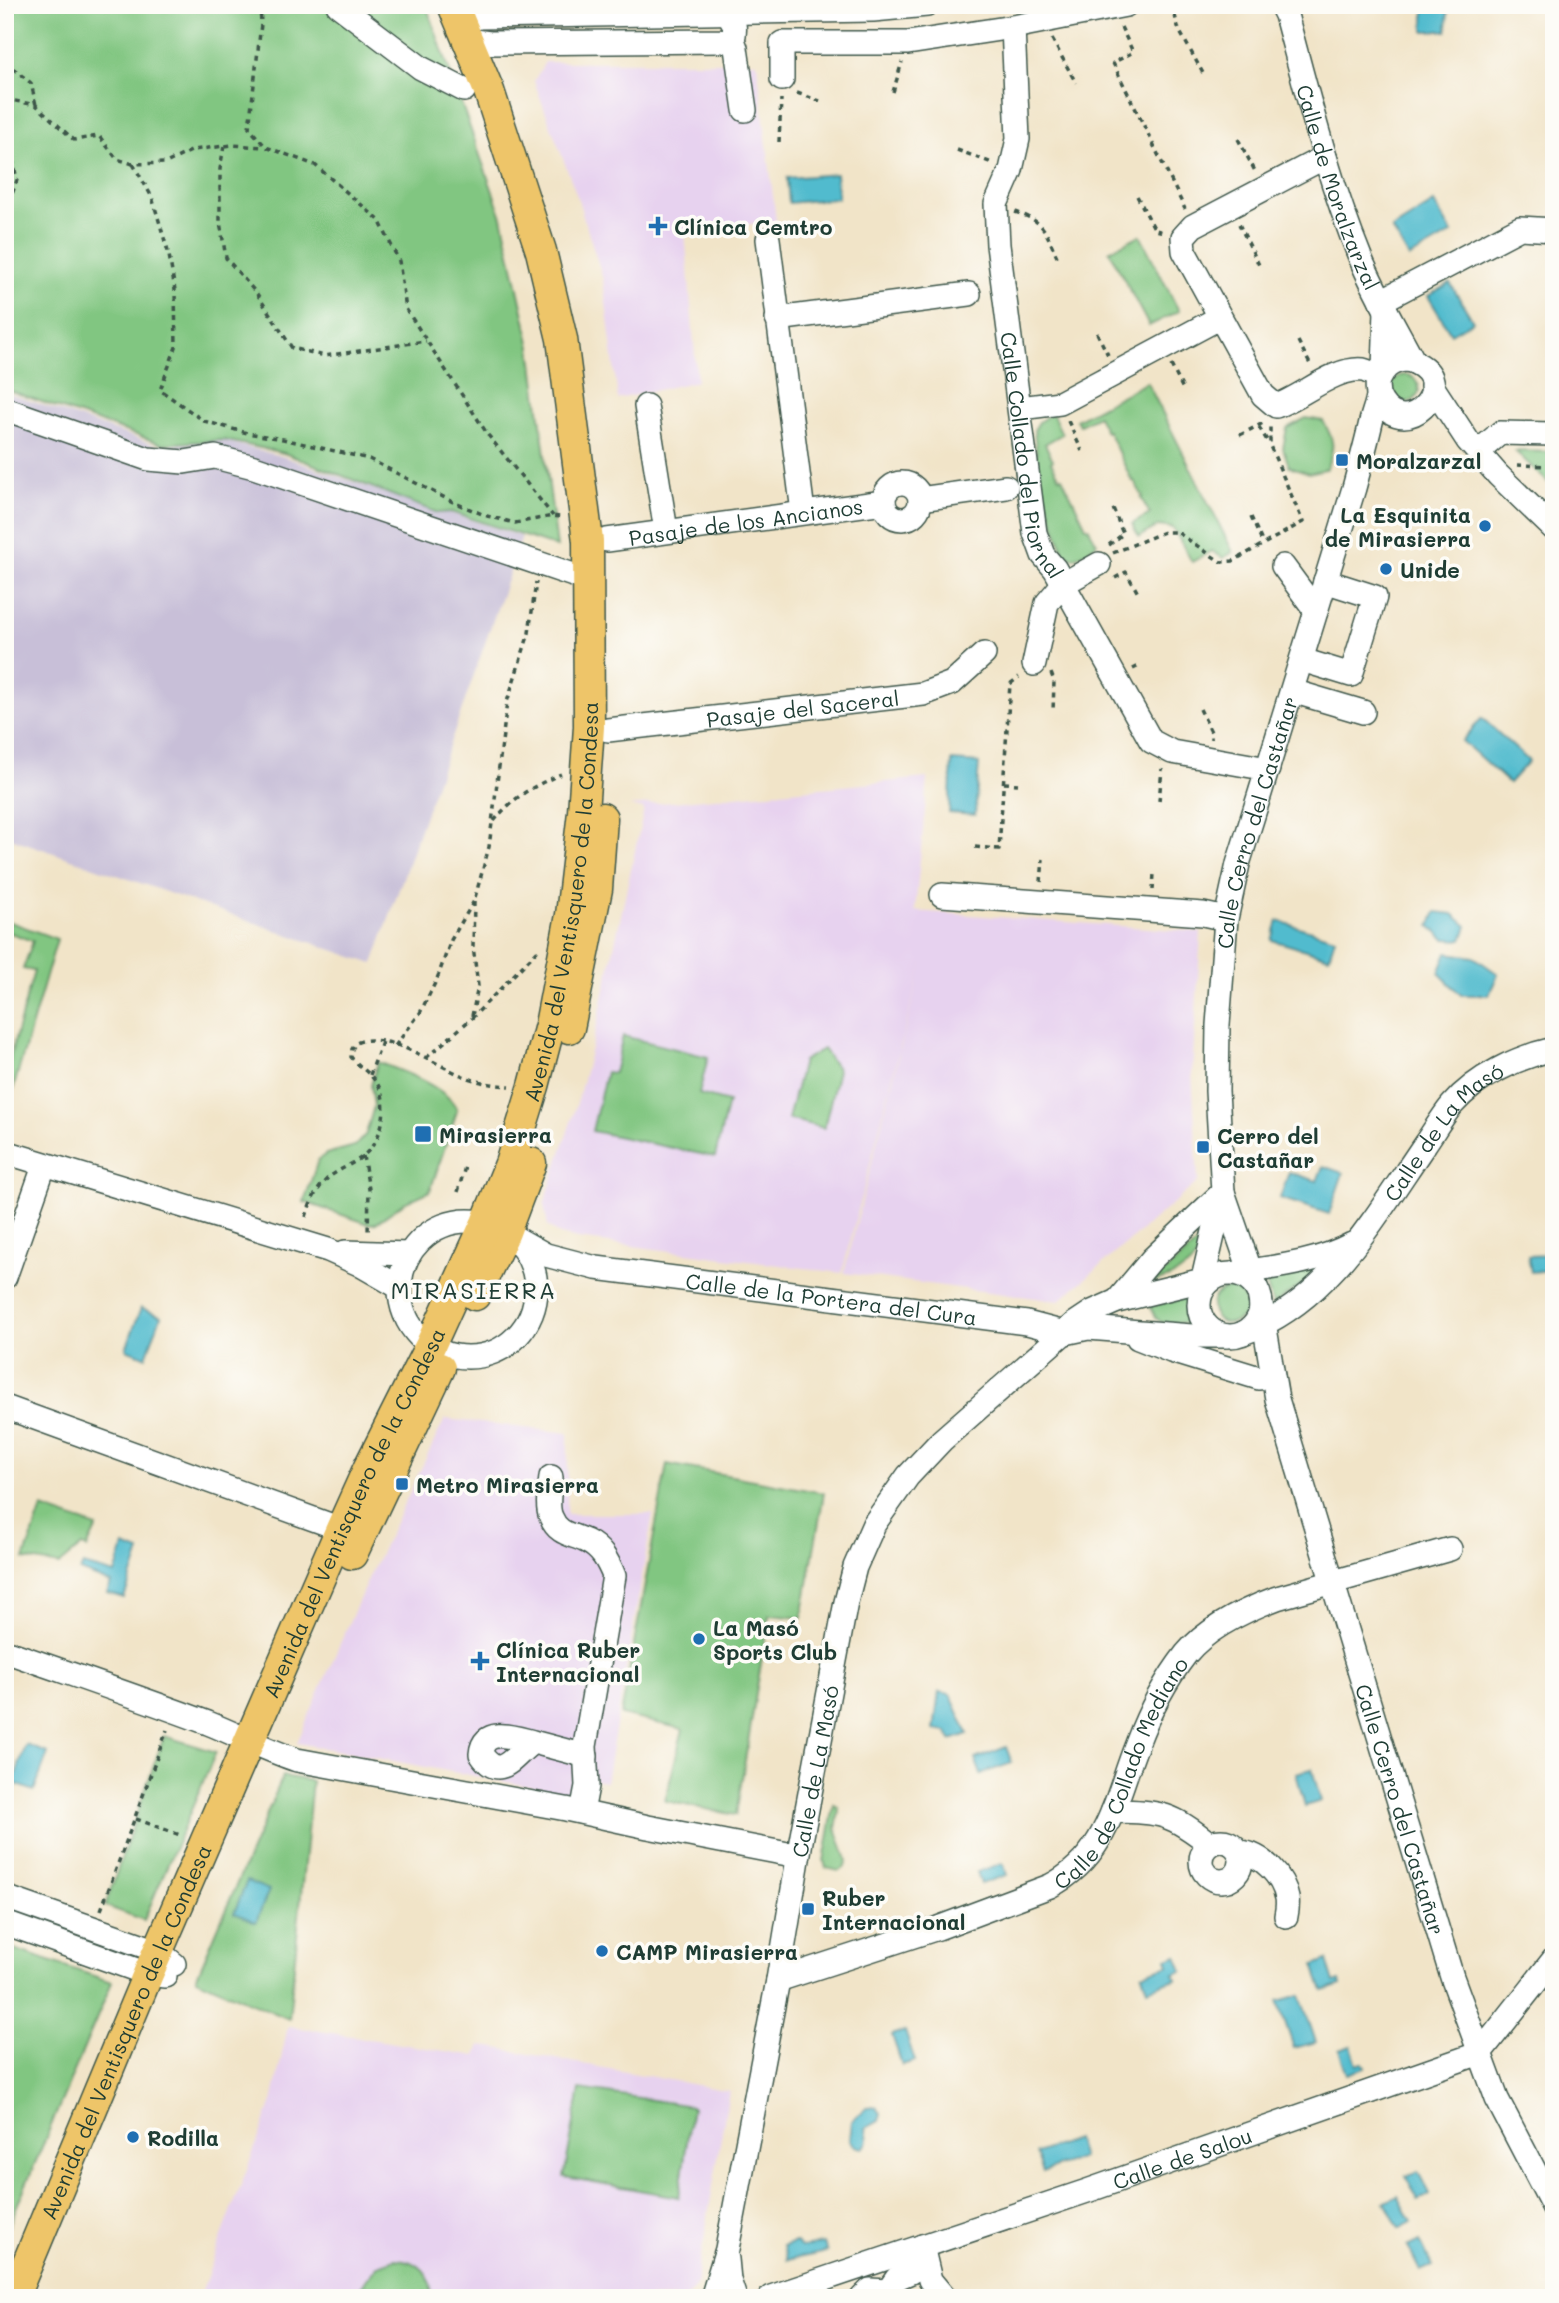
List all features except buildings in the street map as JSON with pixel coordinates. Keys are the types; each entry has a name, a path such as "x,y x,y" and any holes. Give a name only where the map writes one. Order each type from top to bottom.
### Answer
{"main road":[{"name":"Avenida del Ventisquero de la Condesa","path":"13,2298 162,1966 348,1537 379,1446 438,1350 496,1228 529,1170 554,1092 580,979 597,889 608,730 596,531 562,339 541,251 489,91 471,23"},
{"name":"Avenida del Ventisquero de la Condesa","path":"496,1228 510,1164 550,1025 571,915 583,812 589,727 589,541 596,531"},
{"name":"Avenida del Ventisquero de la Condesa","path":"34,2298 162,1966"}],"street":[{"path":"338,5 421,68 464,89"},
{"path":"471,23 548,15 899,9 927,5"},
{"name":"Calle de Moralzarzal","path":"1281,5 1325,157 1357,249 1415,362"},
{"path":"782,84 782,43 908,43 1119,7"},
{"path":"727,13 735,26 733,40 746,110"},
{"path":"547,43 542,26 548,15"},
{"path":"471,23 547,43 733,40"},
{"name":"Calle Collado del Piornal","path":"1013,27 1018,139 1011,170 996,204 996,216 1035,533 1044,555 1055,569 1151,741 1172,752 1268,769"},
{"path":"1325,157 1188,231 1184,251 1263,395 1276,406 1290,401 1332,375 1363,370 1380,381"},
{"path":"1384,306 1520,228 1554,230"},
{"path":"768,239 803,513"},
{"path":"777,319 969,294"},
{"name":"Calle Cerro del Castañar","path":"1384,306 1380,381 1361,465 1238,864 1226,919 1218,1025 1217,1091 1228,1301 1270,1385 1452,1977 1497,2099 1554,2207"},
{"path":"1020,408 1060,403 1219,318"},
{"path":"1473,447 1432,386 1425,369 1415,362 1395,362 1380,381 1382,404 1389,411 1441,423 1473,447 1554,529"},
{"name":"Calle Cerro del Castañar","path":"1361,465 1386,431 1409,415 1422,410 1429,402 1432,386"},
{"path":"646,406 666,531"},
{"path":"5,409 148,459 184,462 215,457 254,467 588,580"},
{"path":"1473,447 1500,433 1554,434"},
{"name":"Pasaje de los Ancianos","path":"596,531 666,531 884,502 887,490 904,483 915,488 920,499 1006,487"},
{"path":"1034,664 1047,603 1063,584 1100,564"},
{"path":"1283,566 1316,611"},
{"path":"1302,660 1351,675 1375,597 1325,581"},
{"name":"Pasaje del Saceral","path":"608,730 923,694 952,683 984,654"},
{"path":"1292,691 1363,712"},
{"path":"942,895 1203,914 1226,919"},
{"name":"Calle de La Masó","path":"712,2298 727,2249 846,1602 855,1567 874,1524 908,1476 942,1440 1081,1319 1130,1291 1228,1301 1266,1325 1302,1301 1325,1280 1355,1243 1453,1104 1493,1072 1554,1049"},
{"path":"5,1152 328,1250 399,1287"},
{"path":"5,1276 44,1166"},
{"path":"1162,1334 1146,1319 1130,1291 1223,1192"},
{"name":"Calle Cerro del Castañar","path":"1223,1192 1237,1237 1228,1301"},
{"path":"464,1221 496,1228 516,1240 531,1262 536,1287 535,1304 530,1319 521,1333 509,1344 494,1352 479,1357 462,1357 438,1350 420,1339 407,1320 400,1299 400,1276 408,1254 423,1237 442,1225 464,1221"},
{"name":"Calle de la Portera del Cura","path":"496,1228 546,1255 596,1268 1027,1323 1065,1333"},
{"path":"1237,1237 1245,1248 1261,1259 1284,1265"},
{"name":"Calle de La Masó","path":"1065,1333 1088,1328 1162,1334 1228,1301 1284,1265 1327,1255 1355,1243"},
{"path":"328,1250 363,1254 408,1254"},
{"name":"Calle de la Portera del Cura","path":"536,1287 558,1272 596,1268"},
{"path":"1122,1331 1171,1352 1270,1385 1281,1342 1302,1301"},
{"name":"Calle Cerro del Castañar","path":"1266,1325 1270,1385"},
{"path":"5,1407 348,1537"},
{"path":"551,1477 549,1512 557,1528 570,1537 585,1540 599,1550 610,1564 614,1576 585,1746 584,1801"},
{"name":"Calle de Collado Mediano","path":"778,1980 938,1928 1065,1878 1096,1846 1113,1811 1137,1743 1152,1710 1188,1652 1215,1628 1251,1608 1331,1582 1450,1549"},
{"path":"5,1651 309,1763 584,1801 650,1813 714,1833 799,1849"},
{"path":"533,1742 586,1756"},
{"path":"1113,1811 1158,1813 1172,1817 1210,1844"},
{"path":"1224,1841 1240,1852 1241,1866 1228,1880 1215,1880 1205,1872 1202,1854 1210,1844 1224,1841"},
{"path":"1240,1852 1250,1853 1267,1864 1278,1877 1287,1898 1286,1916"},
{"path":"5,1897 162,1966"},
{"path":"5,1923 162,1966"},
{"path":"1480,2053 1554,1959"},
{"name":"Calle de Salou","path":"769,2297 1101,2187 1480,2053"},
{"path":"862,2298 870,2290 888,2291 897,2278 911,2272 922,2246"},
{"path":"922,2246 930,2280 944,2298"},
{"name":"Calle de La Masó","path":"727,2249 729,2280 735,2298"}],"path":[{"path":"260,5 261,24 249,128 266,147"},
{"path":"1172,5 1179,30 1204,75"},
{"path":"1119,7 1133,52 1113,63 1188,231 1155,230 1137,196"},
{"path":"1043,22 1076,83"},
{"path":"893,92 908,43"},
{"path":"5,62 31,83 36,104 74,140 99,136 117,159 133,164 166,163 193,150 233,145 266,147 315,165 379,220 399,261 406,309 488,435 553,516"},
{"path":"779,142 782,84 820,101"},
{"path":"5,99 36,104"},
{"path":"5,120 17,180 10,200 5,205"},
{"path":"1238,139 1264,188"},
{"path":"224,146 220,169 220,222 226,258 257,294 292,348 325,356 426,341"},
{"path":"957,150 1011,170"},
{"path":"133,164 152,197 169,255 175,290 176,347 160,390 204,421 369,459 486,516 515,523 553,516 596,531"},
{"path":"1230,206 1260,267"},
{"path":"996,216 1014,211 1034,218 1043,227 1058,259"},
{"path":"1298,341 1320,383"},
{"path":"1162,348 1183,390"},
{"path":"1060,403 1082,451"},
{"path":"1240,435 1270,420 1270,446"},
{"path":"1100,564 1104,557 1164,532 1177,532 1221,562 1233,561 1303,522 1270,446 1258,426"},
{"path":"1508,465 1554,466"},
{"path":"1113,508 1124,534 1102,551 1100,564 1111,580 1126,572 1139,593"},
{"path":"1251,517 1263,544"},
{"path":"472,1018 478,986 473,946 474,901 489,847 507,702 529,634 538,563"},
{"path":"975,846 999,849 1010,684 1034,664 1053,673 1053,712"},
{"path":"1200,709 1211,732 1209,759"},
{"path":"1159,801 1162,769 1172,752"},
{"path":"492,823 508,803 564,772"},
{"path":"1003,783 1018,784"},
{"path":"395,1046 420,1013 437,979 451,940 474,901"},
{"path":"426,1058 472,1018 542,946"},
{"path":"306,1217 310,1204 325,1181 374,1146 383,1119 384,1106 380,1090 350,1053 356,1043 362,1040 382,1042 477,1081 512,1086"},
{"path":"370,1076 382,1042"},
{"path":"371,1054 377,1055"},
{"path":"363,1156 369,1189 368,1237"},
{"path":"457,1192 466,1163"},
{"path":"100,1913 169,1724"},
{"path":"136,1819 183,1836"}],"shaded area":[{"name":"Clínica Cemtro","path":"545,62 757,62 776,221 685,232 697,381 618,399 603,279 576,193 534,81"},
{"path":"5,392 159,446 224,441 285,457 439,513 450,513 522,537 373,964 5,836"},
{"path":"928,778 915,911 1201,932 1192,1072 1198,1182 1059,1301 844,1273 923,959 842,1273 578,1239 560,1235 548,1226 544,1205 577,1103 599,1017 644,809 630,806"},
{"name":"Clínica Ruber Internacional","path":"445,1419 568,1433 567,1514 653,1514 606,1782 575,1777 570,1794 297,1743 368,1579"},
{"path":"288,2026 476,2056 480,2045 729,2091 696,2286 686,2298 199,2298 272,2102"}],"green space":[{"path":"5,5 426,5 502,217 531,347 557,547 451,512 438,513 284,453 224,440 162,444 5,389"},
{"path":"1140,235 1179,311 1149,326 1109,251"},
{"path":"1405,375 1415,379 1419,389 1415,399 1405,403 1395,399 1391,389 1395,379"},
{"path":"1147,382 1233,552 1223,558 1212,551 1192,562 1173,528 1158,526 1139,537 1132,524 1150,514 1108,431 1106,432 1098,416 1080,425 1076,420"},
{"path":"1052,413 1062,434 1045,444 1053,460 1051,462 1060,478 1062,477 1086,527 1097,543 1074,558 1064,554 1039,476 1034,430 1039,422"},
{"path":"1306,418 1323,421 1332,444 1326,469 1309,473 1289,466 1283,448 1287,428"},
{"path":"1515,451 1554,452 1554,488"},
{"path":"5,920 57,939 7,1110 5,1075 34,971 23,969 33,941 5,931"},
{"path":"623,1036 708,1057 699,1094 728,1102 715,1157 592,1131 606,1072 614,1073"},
{"path":"823,1049 838,1070 824,1128 788,1119 803,1061"},
{"path":"378,1062 435,1087 453,1103 457,1111 430,1191 404,1203 376,1223 369,1224 304,1202 318,1160 326,1154 355,1146 366,1134 374,1106 371,1085"},
{"path":"1206,1219 1202,1247 1193,1262 1172,1276 1147,1284 1154,1265 1160,1276 1199,1242 1193,1230"},
{"path":"1313,1268 1316,1274 1273,1305 1265,1280"},
{"path":"1229,1289 1241,1294 1246,1306 1241,1318 1229,1323 1217,1318 1212,1306 1217,1294"},
{"path":"1187,1298 1185,1310 1190,1323 1161,1322 1155,1317 1150,1306"},
{"name":"La Masó Sports Club","path":"667,1464 824,1493 802,1618 769,1615 736,1815 665,1801 683,1729 621,1715"},
{"path":"42,1508 97,1527 87,1548 82,1546 59,1565 24,1559"},
{"path":"164,1736 216,1752 144,1920 105,1906"},
{"path":"283,1776 312,1781 289,2019 196,1979"},
{"path":"834,1805 838,1807 836,1828 847,1860 844,1868 839,1871 826,1868 824,1861"},
{"path":"8,1947 112,1982 5,2234 5,1955"},
{"path":"580,2089 692,2106 679,2197 564,2177"},
{"path":"395,2259 411,2262 423,2270 430,2282 431,2298 352,2298 378,2265"}],"water":[{"path":"1424,5 1448,5 1447,31 1424,31"},
{"path":"836,174 838,198 789,203 787,178"},
{"path":"1434,203 1452,233 1409,258 1392,229"},
{"path":"1450,283 1473,321 1451,334 1428,296"},
{"path":"1482,718 1529,761 1509,783 1462,741"},
{"path":"952,761 979,763 975,815 949,813"},
{"path":"1436,912 1453,914 1467,926 1462,940 1445,939 1430,926"},
{"path":"1278,921 1335,938 1329,957 1272,940"},
{"path":"1447,953 1474,957 1498,974 1489,995 1461,995 1439,973"},
{"path":"1323,1166 1343,1173 1329,1214 1280,1198 1289,1172 1317,1181"},
{"path":"1553,1255 1554,1270 1531,1272 1528,1256"},
{"path":"141,1308 161,1316 146,1357 126,1349"},
{"path":"124,1546 140,1552 124,1598 107,1593 111,1583 80,1571 83,1565 115,1574"},
{"path":"939,1692 950,1694 968,1734 951,1740 947,1732 934,1730"},
{"path":"26,1745 48,1753 34,1791 13,1783"},
{"path":"1006,1747 1012,1763 981,1774 975,1759"},
{"path":"1312,1769 1321,1801 1305,1806 1296,1773"},
{"path":"1003,1863 1007,1875 981,1884 977,1872"},
{"path":"247,1881 269,1890 256,1922 234,1913"},
{"path":"1177,1955 1183,1971 1174,1974 1176,1979 1147,1989 1142,1974 1169,1965 1167,1959"},
{"path":"1327,1960 1334,1983 1340,1981 1341,1985 1323,1991 1314,1965"},
{"path":"1300,1995 1316,2042 1294,2048 1278,2001"},
{"path":"905,2031 915,2061 902,2065 892,2035"},
{"path":"1351,2046 1357,2064 1363,2063 1365,2068 1347,2074 1339,2050"},
{"path":"876,2107 881,2113 879,2121 866,2128 868,2141 865,2146 855,2146 850,2140 852,2121 866,2108"},
{"path":"1076,2139 1082,2158 1043,2172 1036,2153"},
{"path":"1418,2171 1429,2194 1418,2200 1406,2176"},
{"path":"1398,2196 1412,2222 1399,2229 1385,2202"},
{"path":"1420,2241 1432,2266 1420,2271 1408,2247"},
{"path":"796,2242 800,2247 824,2244 827,2252 787,2260 783,2246"}],"place":[{"name":"Clínica Cemtro","path":"658,226"},
{"name":"Moralzarzal","path":"1342,460"},
{"name":"La Esquinita de Mirasierra","path":"1485,526"},
{"name":"Unide","path":"1386,569"},
{"name":"Mirasierra","path":"423,1134"},
{"name":"Cerro del Castañar","path":"1203,1147"},
{"name":"Metro Mirasierra","path":"402,1484"},
{"name":"La Masó Sports Club","path":"699,1639"},
{"name":"Clínica Ruber Internacional","path":"480,1661"},
{"name":"Ruber Internacional","path":"808,1909"},
{"name":"CAMP Mirasierra","path":"602,1951"},
{"name":"Rodilla","path":"133,2137"}],"district":[{"name":"MIRASIERRA","path":"474,1289"}]}
